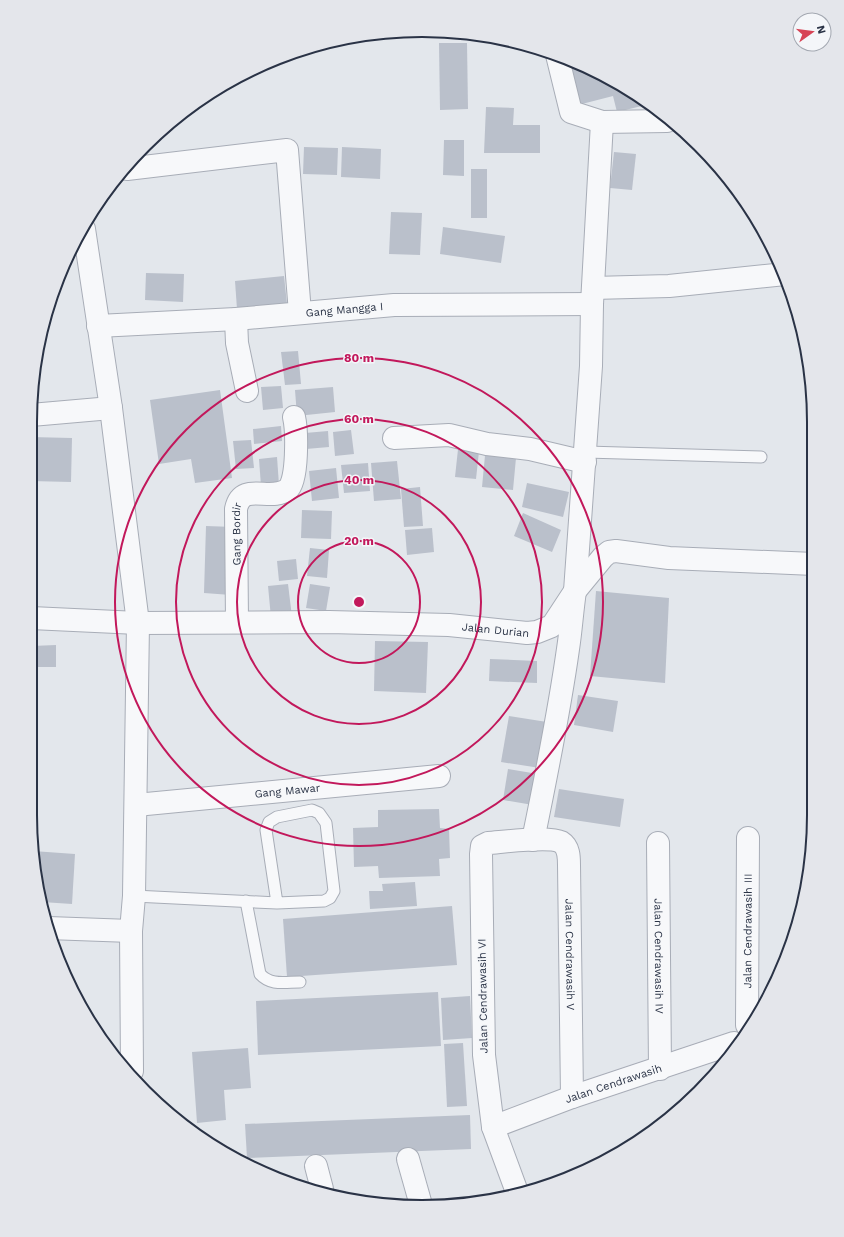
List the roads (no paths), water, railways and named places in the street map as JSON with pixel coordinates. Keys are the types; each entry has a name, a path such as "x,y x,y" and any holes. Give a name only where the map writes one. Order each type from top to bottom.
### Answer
{"street":[{"path":"559,62 571,112 593,119 661,121"},
{"path":"533,840 569,648 571,614 575,592 591,366 593,119"},
{"path":"133,168 287,150 300,313"},
{"path":"85,237 111,408 138,623 134,896 131,931 132,1068"},
{"name":"Gang Mangga I","path":"98,326 236,319 394,305 592,296 778,275"},
{"path":"236,319 237,343 247,391"},
{"path":"37,414 111,408"},
{"name":"Gang Bordir","path":"237,622 237,502 246,495 280,493 288,489 292,482 297,439 294,417"},
{"path":"394,438 449,435 487,444 585,457"},
{"name":"Jalan Durian","path":"37,618 138,623 329,622 449,625 527,633 537,632 552,626 575,592 603,556 609,552 616,551 669,558 807,564"},
{"name":"Gang Mawar","path":"136,804 439,776"},
{"name":"Jalan Cendrawasih III","path":"747,1021 748,838"},
{"name":"Jalan Cendrawasih V","path":"533,840 561,842 567,850 569,857 572,1097"},
{"name":"Jalan Cendrawasih VI","path":"516,1189 493,1127 484,1055 481,849 488,843 533,840"},
{"name":"Jalan Cendrawasih IV","path":"658,843 660,1069"},
{"path":"54,928 131,931"},
{"name":"Jalan Cendrawasih","path":"493,1127 572,1097 730,1045"},
{"path":"408,1159 420,1200"},
{"path":"316,1166 321,1187"}],"lane":[{"path":"585,457 761,457"},
{"path":"134,896 246,900 277,903 324,900 332,895 333,887 326,823 319,813 312,810 277,817 269,822 266,830 277,903"},
{"path":"246,900 256,960 260,974 264,978 274,982 300,982"}]}
